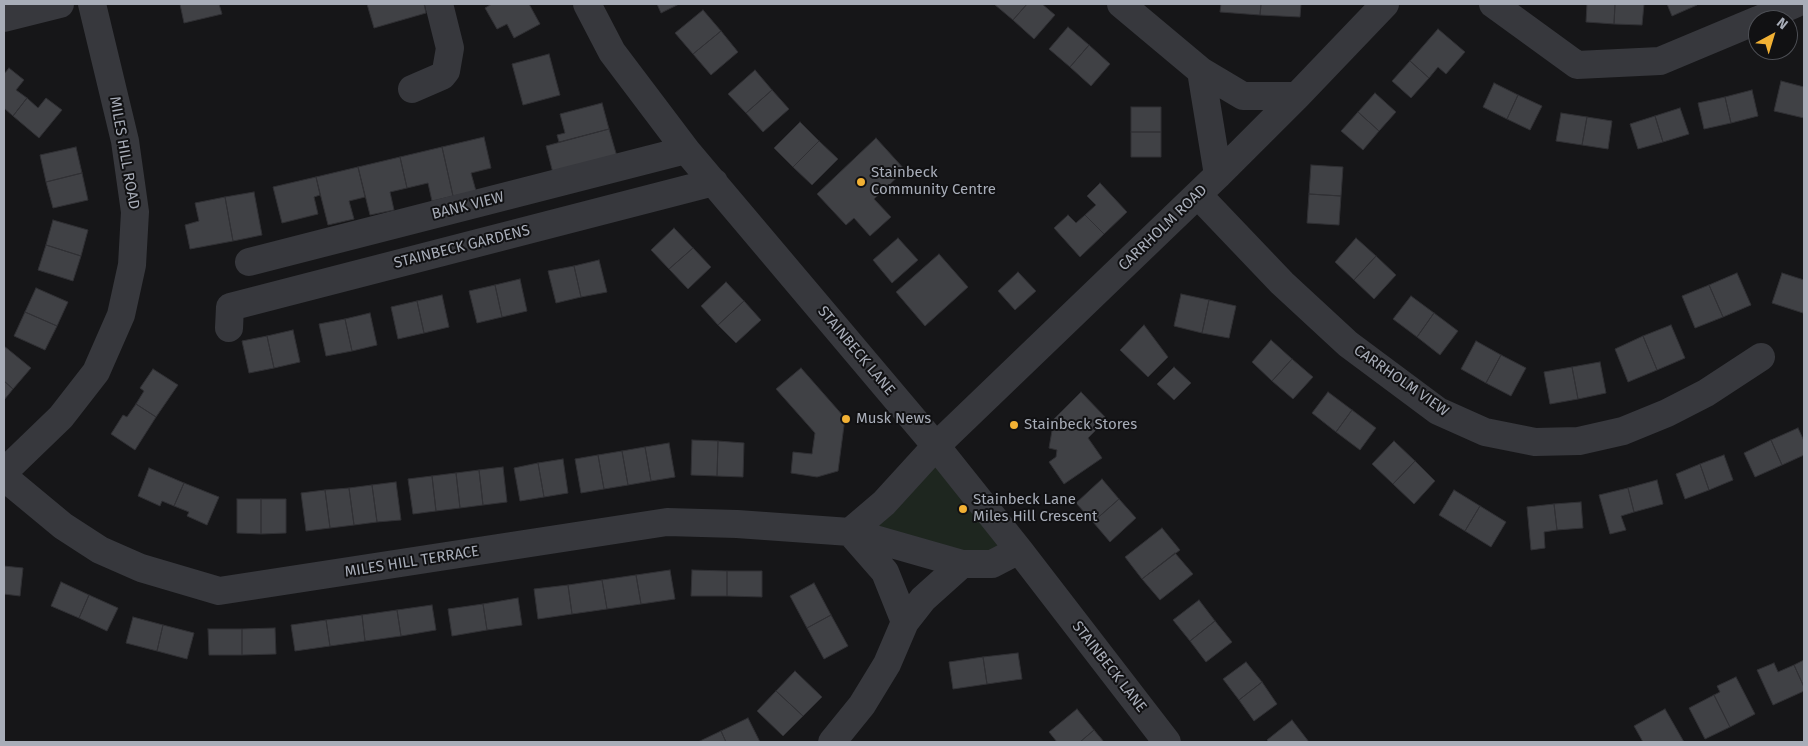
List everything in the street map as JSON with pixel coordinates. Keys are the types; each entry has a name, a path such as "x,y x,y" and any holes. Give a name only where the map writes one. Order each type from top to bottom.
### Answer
{"street":[{"path":"4,18 60,4"},
{"name":"MILES HILL ROAD","path":"4,472 61,417 96,372 121,315 132,265 135,212 128,159 92,4"},
{"path":"412,89 442,76 446,71 450,48 439,4"},
{"name":"STAINBECK LANE","path":"587,4 612,52 686,150 936,446 1167,742"},
{"path":"1121,4 1201,71 1243,96 1297,96"},
{"name":"CARRHOLM ROAD","path":"936,446 1198,195 1385,4"},
{"path":"1493,4 1577,65 1660,61 1748,24"},
{"path":"1780,10 1794,4"},
{"path":"1201,71 1218,175"},
{"name":"BANK VIEW","path":"249,262 686,150"},
{"name":"STAINBECK GARDENS","path":"229,328 230,307 714,182"},
{"name":"CARRHOLM VIEW","path":"1198,195 1282,283 1348,344 1438,411 1484,432 1535,442 1579,441 1623,431 1667,413 1706,393 1761,357"},
{"path":"905,622 885,572 850,532 884,502 936,446"},
{"name":"MILES HILL TERRACE","path":"4,477 63,526 100,550 141,568 219,591 667,522 737,524 850,532 962,564 992,564 1019,550"},
{"path":"832,742 862,705 887,664 905,622 923,599 962,564"}],"shaded area":[{"path":"936,446 1019,550 992,564 850,532"}],"building":[{"path":"180,4 219,4 222,14 184,23"},
{"path":"367,4 424,4 426,13 374,28"},
{"path":"492,4 529,4 540,24 514,38 507,24 497,29 485,8"},
{"path":"657,4 679,4 661,13"},
{"path":"994,4 1027,4 1013,20"},
{"path":"1027,4 1042,4 1055,15 1034,39 1013,20"},
{"path":"1221,4 1261,4 1260,15 1220,12"},
{"path":"1261,4 1301,4 1300,17 1260,15"},
{"path":"1587,4 1615,4 1614,24 1586,22"},
{"path":"1615,4 1644,4 1642,25 1614,24"},
{"path":"1667,4 1697,4 1697,5 1672,16"},
{"path":"703,10 721,31 693,54 675,33"},
{"path":"1068,27 1089,45 1070,67 1049,49"},
{"path":"1438,29 1465,52 1446,74 1438,67 1429,78 1410,61"},
{"path":"721,31 738,52 711,75 693,54"},
{"path":"1089,45 1110,64 1091,86 1070,67"},
{"path":"549,54 560,95 523,105 512,64"},
{"path":"1410,61 1429,78 1411,98 1392,81"},
{"path":"9,68 24,80 16,90 27,98 13,116 4,108 4,74"},
{"path":"755,70 772,90 746,113 728,94"},
{"path":"1781,81 1804,87 1804,118 1774,111"},
{"path":"1494,83 1518,95 1507,119 1483,107"},
{"path":"772,90 789,109 763,132 746,113"},
{"path":"1752,90 1758,116 1731,123 1725,97"},
{"path":"1375,93 1396,112 1379,131 1358,112"},
{"path":"1518,95 1542,106 1530,130 1507,119"},
{"path":"1725,97 1731,123 1704,129 1698,103"},
{"path":"27,98 38,108 46,98 62,110 39,138 13,116"},
{"path":"602,103 609,129 559,142 557,135 565,133 560,114"},
{"path":"1131,107 1161,107 1161,132 1131,132"},
{"path":"1680,108 1689,134 1663,142 1655,116"},
{"path":"1358,112 1379,131 1363,150 1341,131"},
{"path":"1561,113 1587,117 1582,145 1556,141"},
{"path":"1655,116 1663,142 1638,149 1630,124"},
{"path":"1587,117 1612,121 1608,149 1582,145"},
{"path":"800,122 819,141 793,167 774,148"},
{"path":"609,129 618,160 554,177 546,146"},
{"path":"1131,132 1161,132 1161,157 1131,157"},
{"path":"484,137 491,168 471,173 476,191 453,196 442,147"},
{"name":"Stainbeck Community Centre","path":"876,138 905,170 874,199 891,217 870,236 854,218 846,225 817,194"},
{"path":"819,141 838,159 812,185 793,167"},
{"path":"76,147 82,173 46,182 40,155"},
{"path":"442,147 453,196 432,201 428,183 407,188 400,157"},
{"path":"400,157 407,188 390,192 394,210 370,215 358,167"},
{"path":"1311,165 1343,167 1341,196 1309,194"},
{"path":"358,167 365,197 349,201 354,219 328,225 316,177"},
{"path":"82,173 88,200 53,208 46,182"},
{"path":"316,177 320,195 314,197 318,214 282,223 273,187"},
{"path":"1100,183 1127,212 1104,234 1085,215 1096,205 1087,196"},
{"path":"254,192 262,235 233,241 225,197"},
{"path":"1309,194 1341,196 1339,225 1307,223"},
{"path":"225,197 233,241 190,249 185,225 199,221 195,203"},
{"path":"1068,215 1076,223 1085,215 1104,234 1080,257 1054,228"},
{"path":"53,220 88,230 81,256 46,245"},
{"path":"674,228 693,248 669,269 651,250"},
{"path":"898,238 918,260 892,283 873,260"},
{"path":"1356,238 1376,256 1354,280 1335,262"},
{"path":"46,245 81,256 73,281 38,270"},
{"path":"693,248 711,267 688,289 669,269"},
{"path":"939,254 968,287 925,326 896,292"},
{"path":"1376,256 1396,275 1374,299 1354,280"},
{"path":"599,260 607,292 581,297 574,266"},
{"path":"574,266 581,297 556,303 548,271"},
{"path":"1018,272 1036,291 1015,310 998,291"},
{"path":"1737,273 1751,305 1723,317 1709,285"},
{"path":"1782,273 1804,280 1803,313 1772,303"},
{"path":"520,279 527,311 502,317 495,285"},
{"path":"726,282 744,301 718,325 701,306"},
{"path":"495,285 502,317 477,323 469,291"},
{"path":"1709,285 1723,317 1695,328 1682,296"},
{"path":"36,288 68,302 57,326 25,312"},
{"path":"1181,294 1209,300 1202,333 1174,326"},
{"path":"442,295 449,327 424,333 417,301"},
{"path":"1411,296 1434,313 1417,337 1393,319"},
{"path":"1209,300 1236,306 1229,338 1202,333"},
{"path":"417,301 424,333 398,339 391,307"},
{"path":"744,301 761,320 736,343 718,325"},
{"path":"25,312 57,326 45,350 14,336"},
{"path":"370,313 377,345 352,351 345,319"},
{"path":"1434,313 1458,331 1440,355 1417,337"},
{"path":"345,319 352,351 326,356 319,324"},
{"path":"1144,325 1168,357 1148,377 1120,350"},
{"path":"1671,325 1685,358 1657,370 1643,336"},
{"path":"293,330 300,362 274,368 267,336"},
{"path":"267,336 274,368 249,373 242,341"},
{"path":"1643,336 1657,370 1628,382 1615,349"},
{"path":"1271,340 1292,359 1272,381 1252,362"},
{"path":"1476,341 1501,355 1486,383 1461,369"},
{"path":"4,346 31,368 13,389 4,381"},
{"path":"1501,355 1526,368 1511,396 1486,383"},
{"path":"1292,359 1313,377 1293,399 1272,381"},
{"path":"1600,362 1606,393 1578,399 1572,367"},
{"path":"1174,367 1191,383 1174,400 1157,384"},
{"path":"1572,367 1578,399 1550,404 1544,372"},
{"path":"801,368 845,418 838,471 817,477 791,473 793,452 812,454 815,433 776,389"},
{"path":"153,369 178,385 156,417 136,404 144,391 140,388"},
{"path":"4,381 13,389 4,400"},
{"path":"1081,392 1107,419 1088,438 1102,458 1064,484 1049,462 1056,457 1057,450 1049,448 1054,419"},
{"path":"1328,392 1352,410 1336,432 1312,413"},
{"path":"136,404 156,417 135,450 111,434 123,415 127,417"},
{"path":"1352,410 1376,428 1360,450 1336,432"},
{"path":"1798,428 1804,441 1804,455 1782,465 1771,440"},
{"path":"692,440 718,441 717,476 691,475"},
{"path":"1771,440 1782,465 1755,477 1744,453"},
{"path":"718,441 744,443 743,477 717,476"},
{"path":"1394,441 1415,461 1393,484 1372,464"},
{"path":"669,443 675,477 651,481 645,447"},
{"path":"645,447 651,481 628,485 622,451"},
{"path":"622,451 628,485 604,489 598,455"},
{"path":"598,455 604,489 581,493 575,459"},
{"path":"1724,455 1733,480 1709,490 1700,464"},
{"path":"563,459 568,493 544,497 538,463"},
{"path":"1415,461 1435,481 1414,504 1393,484"},
{"path":"538,463 544,497 520,501 514,468"},
{"path":"1700,464 1709,490 1685,499 1676,474"},
{"path":"503,467 507,502 483,505 479,470"},
{"path":"149,468 184,483 174,506 162,501 160,506 138,496"},
{"path":"479,470 483,505 460,508 456,473"},
{"path":"456,473 460,508 436,511 432,476"},
{"path":"432,476 436,511 413,514 408,479"},
{"path":"1102,479 1119,499 1093,522 1076,503"},
{"path":"1657,480 1663,504 1634,512 1628,488"},
{"path":"396,482 401,520 377,522 372,485"},
{"path":"184,483 219,497 207,525 187,516 189,512 174,506"},
{"path":"372,485 377,522 354,525 349,488"},
{"path":"349,488 354,525 330,528 325,490"},
{"path":"1628,488 1634,512 1621,516 1626,530 1610,534 1599,495"},
{"path":"325,490 330,528 306,531 301,493"},
{"path":"1454,490 1480,506 1465,531 1439,515"},
{"path":"237,499 261,499 261,534 237,533"},
{"path":"261,499 286,499 286,533 261,534"},
{"path":"1119,499 1136,518 1110,542 1093,522"},
{"path":"1581,502 1583,528 1557,530 1554,504"},
{"path":"1554,504 1557,530 1544,532 1545,548 1531,550 1527,507"},
{"path":"1480,506 1506,522 1491,547 1465,531"},
{"path":"1162,528 1180,550 1142,579 1125,557"},
{"path":"1175,553 1193,574 1160,600 1142,579"},
{"path":"4,566 23,568 20,596 4,594"},
{"path":"670,570 675,599 641,604 636,575"},
{"path":"692,570 727,571 727,596 691,596"},
{"path":"727,571 762,571 762,597 727,596"},
{"path":"636,575 641,604 607,609 602,580"},
{"path":"602,580 607,609 572,614 568,585"},
{"path":"61,582 89,595 79,618 51,606"},
{"path":"814,583 831,615 807,628 790,596"},
{"path":"568,585 572,614 538,619 534,589"},
{"path":"89,595 118,608 107,631 79,618"},
{"path":"518,598 522,625 487,630 483,604"},
{"path":"1199,600 1215,621 1190,641 1173,620"},
{"path":"483,604 487,630 452,636 448,609"},
{"path":"432,605 436,630 401,636 397,610"},
{"path":"397,610 401,636 365,641 362,615"},
{"path":"362,615 365,641 330,646 326,620"},
{"path":"831,615 848,646 824,659 807,628"},
{"path":"133,617 163,625 157,651 126,643"},
{"path":"326,620 330,646 295,651 291,625"},
{"path":"1215,621 1232,642 1206,662 1190,641"},
{"path":"163,625 194,633 187,659 157,651"},
{"path":"275,628 276,654 242,655 242,629"},
{"path":"208,629 242,629 242,655 209,655"},
{"path":"1018,653 1022,679 987,684 983,657"},
{"path":"983,657 987,684 953,689 949,662"},
{"path":"1804,660 1804,687 1794,665"},
{"path":"1246,662 1262,682 1239,700 1223,679"},
{"path":"1774,663 1778,672 1794,665 1804,691 1773,705 1757,670"},
{"path":"795,671 822,697 803,716 776,691"},
{"path":"1736,677 1755,714 1730,727 1714,695 1720,692 1717,686"},
{"path":"1262,682 1277,704 1254,721 1239,700"},
{"path":"776,691 803,716 783,736 757,711"},
{"path":"1714,695 1730,727 1705,739 1689,708"},
{"path":"1077,709 1094,730 1080,742 1057,742 1049,732"},
{"path":"1665,709 1684,742 1643,742 1634,726"},
{"path":"748,718 760,742 726,742 721,731"},
{"path":"1292,720 1309,742 1269,742 1267,740"},
{"path":"1094,730 1104,742 1080,742"},
{"path":"721,731 726,742 698,742"}],"place":[{"name":"Stainbeck Community Centre","path":"861,182"},
{"name":"Musk News","path":"846,419"},
{"name":"Stainbeck Stores","path":"1014,425"},
{"name":"Stainbeck Lane Miles Hill Crescent","path":"963,509"}]}
